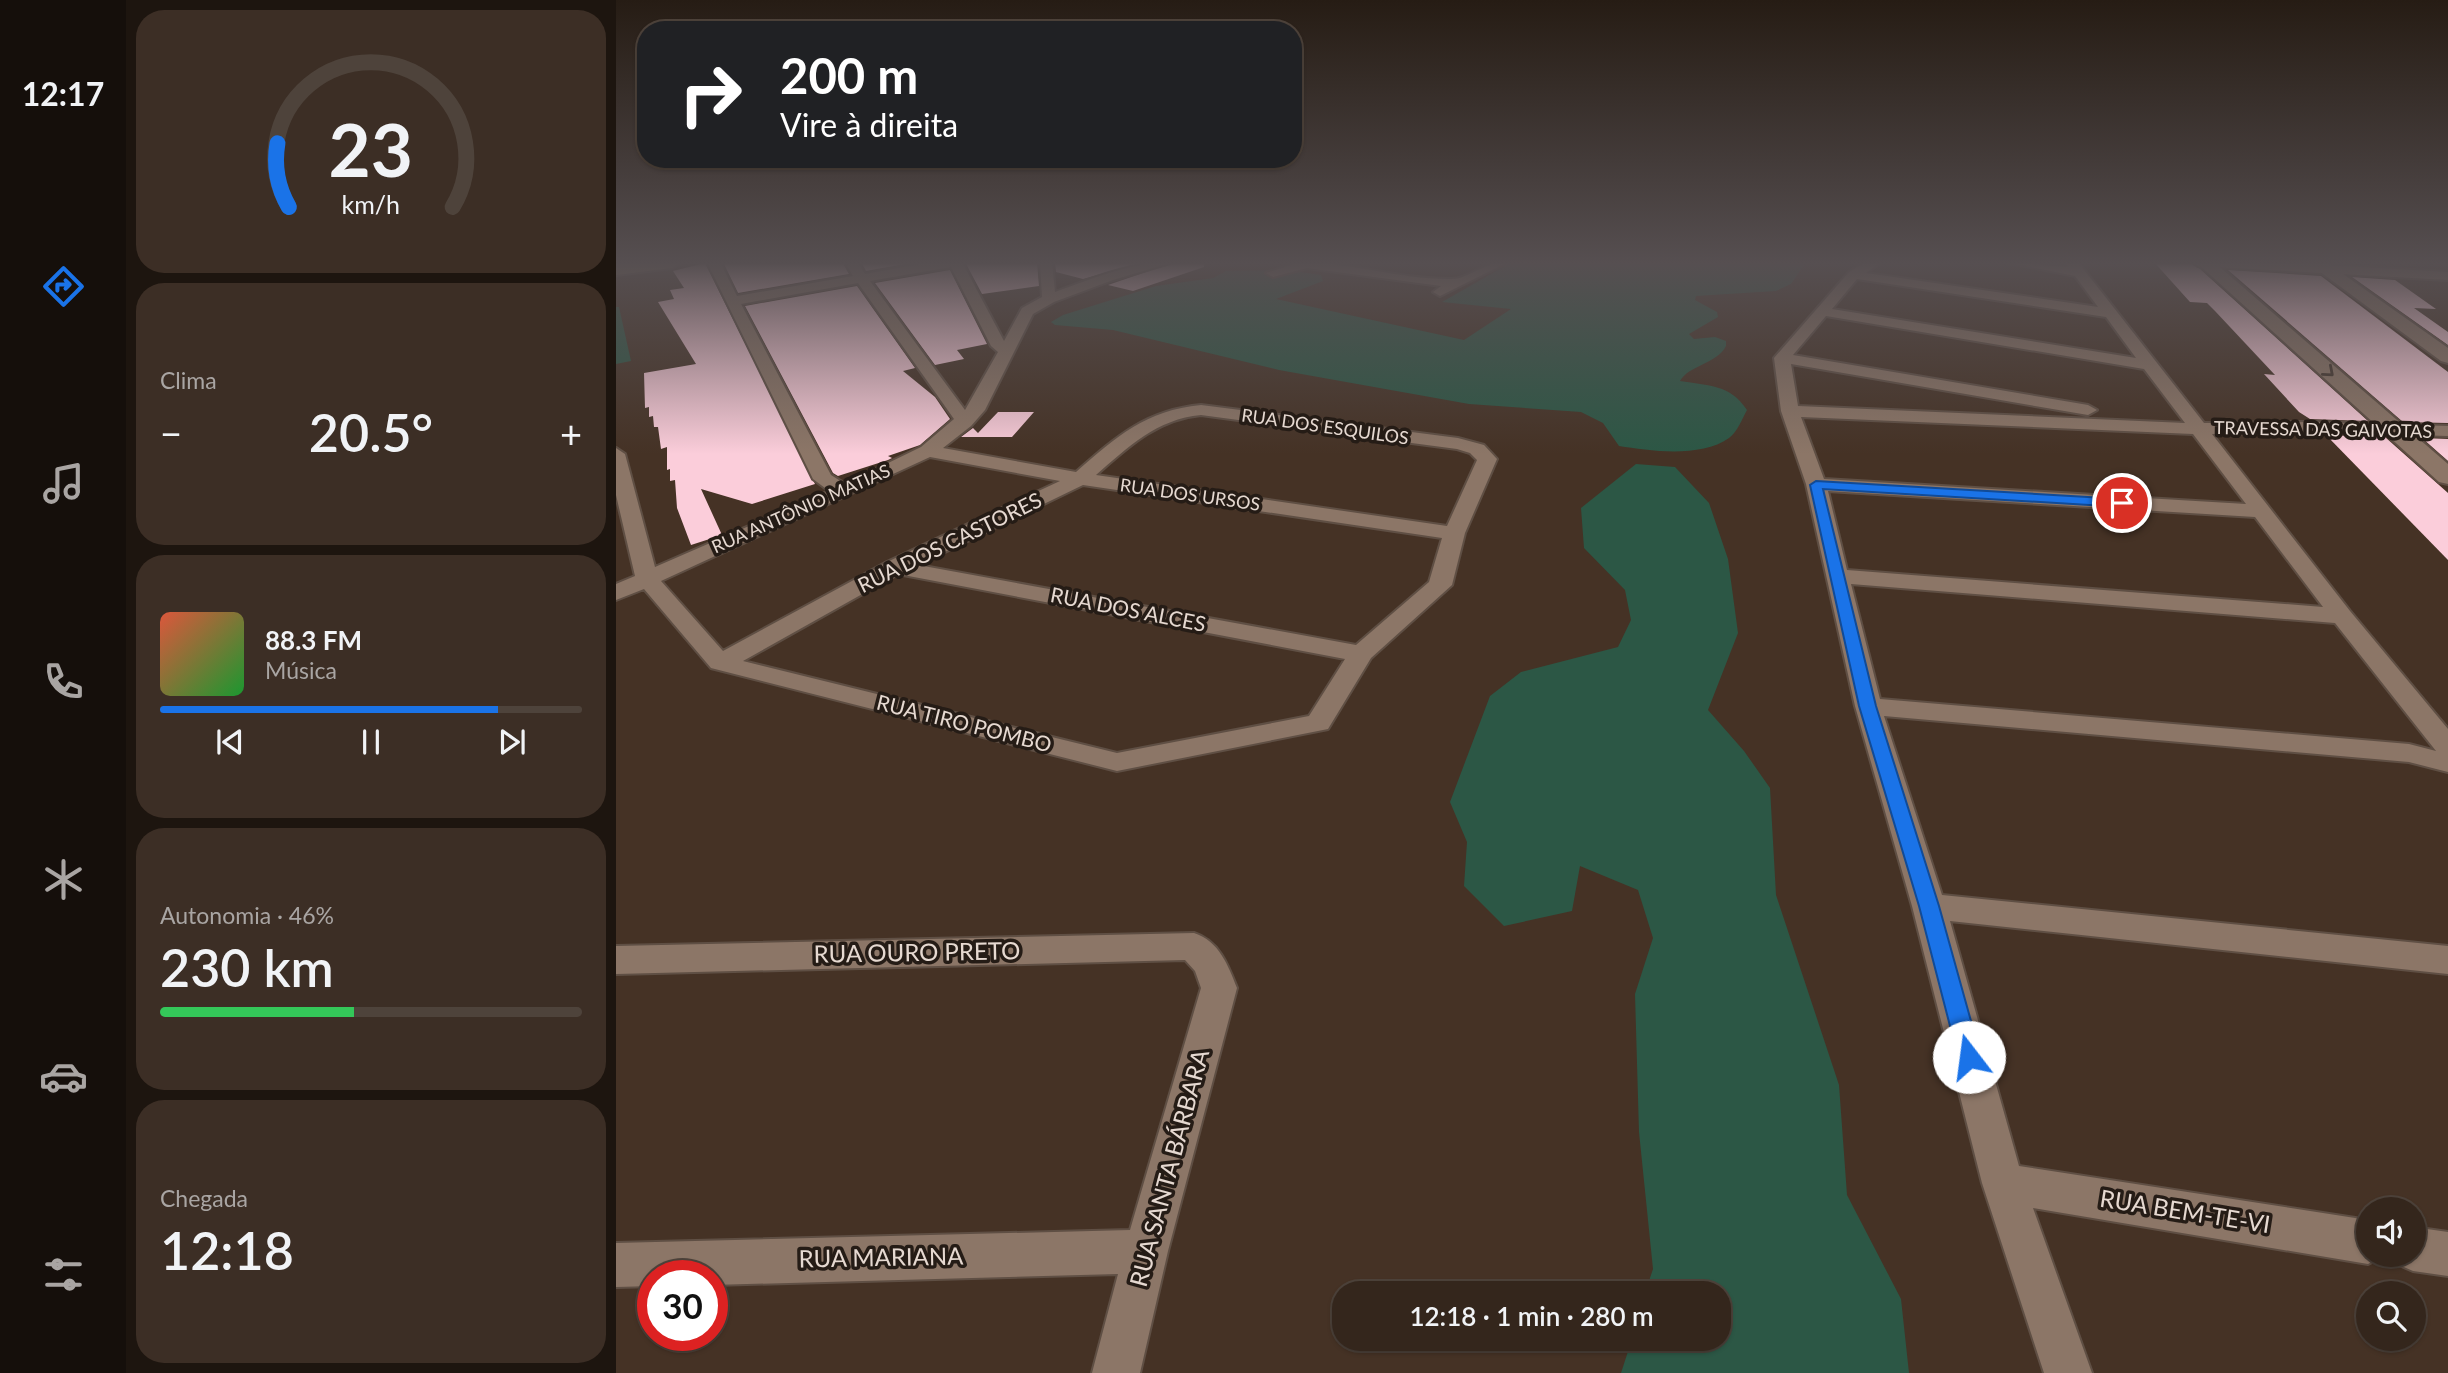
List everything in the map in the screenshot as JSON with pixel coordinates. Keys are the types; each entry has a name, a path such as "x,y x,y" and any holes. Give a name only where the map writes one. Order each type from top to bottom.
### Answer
{"street":[{"path":"745,326 823,479 844,492"},
{"path":"899,326 966,414"},
{"path":"989,326 999,346 1008,352"},
{"name":"RUA ANTÔNIO MATIAS","path":"616,593 844,492 928,451 966,414 1008,352 1020,326"},
{"path":"1808,326 1782,358 1790,411 1816,485 1868,706 1929,906 2003,1183 2068,1373"},
{"path":"1913,326 2152,365"},
{"path":"2119,326 2152,365 2342,616 2448,747"},
{"path":"2278,326 2448,477"},
{"path":"2404,326 2448,357"},
{"path":"1782,358 2198,429"},
{"name":"RUA DOS ESQUILOS","path":"1173,413 1201,410 1477,449 1487,459 1454,533"},
{"path":"1790,411 2198,429"},
{"name":"RUA DOS CASTORES","path":"720,663 895,566 1080,479 1103,458 1156,421 1173,413"},
{"name":"TRAVESSA DAS GAIVOTAS","path":"2198,429 2394,428 2448,431"},
{"name":"RUA DOS URSOS","path":"928,451 1080,479 1454,533"},
{"path":"616,454 648,579 720,663"},
{"path":"1816,485 2261,511"},
{"path":"1361,654 1440,585 1454,533"},
{"name":"RUA DOS ALCES","path":"895,566 1361,654"},
{"path":"1837,576 2342,616"},
{"name":"RUA TIRO POMBO","path":"720,663 1117,762 1318,723 1361,654"},
{"path":"1868,706 2409,753 2448,763"},
{"path":"1929,906 2448,960"},
{"name":"RUA OURO PRETO","path":"616,960 1194,946 1210,965"},
{"name":"RUA SANTA BÁRBARA","path":"1116,1373 1146,1251 1220,988 1210,965"},
{"name":"RUA BEM-TE-VI","path":"2003,1183 2356,1239"},
{"name":"RUA MARIANA","path":"616,1265 1146,1251"},
{"path":"2426,1251 2448,1254"}],"green space":[{"path":"616,326 623,326 631,361 616,364"},
{"path":"1067,326 1400,326 1464,340 1485,326 1703,326 1689,334 1694,339 1715,337 1726,341 1726,346 1716,357 1690,371 1680,381 1726,391 1747,410 1729,438 1704,448 1660,451 1619,446 1603,423 1581,412 1469,404 1279,370 1113,330"},
{"path":"1636,464 1675,467 1709,503 1728,559 1738,633 1708,710 1744,751 1770,788 1776,895 1839,1085 1847,1195 1901,1299 1909,1373 1621,1373 1628,1351 1731,1351 1731,1281 1649,1281 1653,1269 1639,1132 1635,994 1653,938 1638,890 1580,866 1572,911 1504,926 1464,886 1467,842 1450,802 1490,696 1521,672 1618,647 1631,620 1625,590 1584,548 1581,508"}],"building":[{"path":"673,326 736,326 815,484 752,504 701,489 722,535 691,545 677,508 675,480 670,481 670,469 667,470 667,447 661,449 658,427 654,427 653,416 649,417 649,407 645,408 644,373 696,364"},
{"path":"756,326 885,326 915,368 903,371 935,397 950,419 920,445 888,456 892,458 888,460 838,476 833,473"},
{"path":"907,326 978,326 987,344 957,350 964,359 935,365"},
{"path":"2229,326 2263,326 2368,421 2310,419 2299,412 2264,374 2275,375"},
{"path":"2293,326 2387,326 2448,372 2448,423 2403,422"},
{"path":"2421,326 2440,326 2448,332 2448,345"},
{"path":"998,412 1034,412 1012,437 961,437 973,428 978,433"},
{"path":"2326,435 2385,437 2448,493 2448,560"},
{"path":"2422,438 2448,439 2448,461"}],"route":[{"path":"1969,1057 1929,906 1868,706 1816,485 2122,503"}]}
